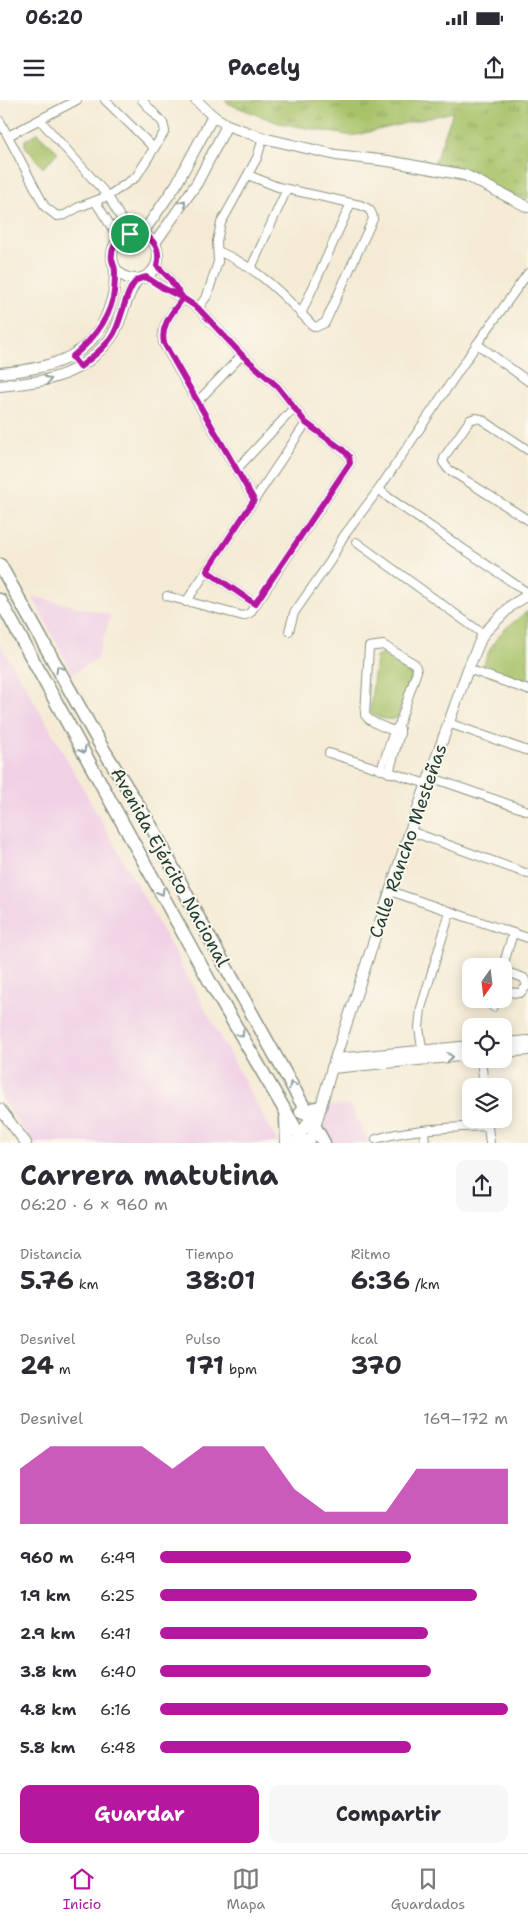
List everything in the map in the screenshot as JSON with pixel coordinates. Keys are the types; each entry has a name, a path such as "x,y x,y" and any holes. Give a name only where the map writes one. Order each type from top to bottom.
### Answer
{"main road":[{"name":"Avenida Ejército Nacional","path":"0,565 100,744 154,831 202,925 324,1143"},
{"name":"Avenida Ejército Nacional","path":"0,600 210,982 264,1072 301,1141"},
{"path":"42,675 53,683 70,701 78,703"},
{"path":"67,723 74,718 82,720 100,744"},
{"path":"264,1072 293,1108 311,1119 320,1107"},
{"path":"285,1110 288,1130 287,1143"}],"street":[{"path":"8,136 77,100"},
{"path":"105,100 154,148"},
{"path":"0,121 45,207 56,216 65,215 108,196 136,177 165,131 163,123 142,100"},
{"path":"196,100 213,116 227,125 263,138 336,155 388,161 464,175 528,207"},
{"path":"142,234 176,185 213,116"},
{"path":"40,120 108,196 130,234"},
{"path":"155,243 197,183 227,125"},
{"path":"198,308 207,296 218,262 217,241 221,223 257,158 263,138"},
{"path":"218,251 239,260 251,268 282,293 316,327 324,323 373,219 372,213 368,208 351,202 287,189 248,175"},
{"path":"251,268 287,189"},
{"path":"95,201 119,239"},
{"path":"301,314 351,202"},
{"path":"0,386 54,378 80,367 104,346 114,334 125,307 129,290 142,278 157,266 159,258 155,243 149,237 142,234 130,234 119,239 112,253 112,261 115,268 125,277 142,278 183,298 198,308 242,355 278,387 306,423 349,456 350,463 250,613 243,616 167,596"},
{"path":"157,266 169,278 183,298"},
{"path":"0,373 53,364 72,357 96,333 106,318 113,298 115,268"},
{"path":"289,631 294,613 331,560 343,537 528,273"},
{"path":"183,298 166,322 162,334 164,343 254,500"},
{"path":"477,344 528,381"},
{"path":"197,402 242,355"},
{"path":"72,357 80,367"},
{"path":"236,470 294,408"},
{"path":"528,450 481,419 475,418 470,420 445,456 443,462 448,469 528,520"},
{"path":"186,602 306,423"},
{"path":"379,488 389,498 528,594"},
{"path":"356,542 483,634"},
{"path":"207,571 255,604"},
{"name":"Calle Rancho Mesteñas","path":"301,1141 311,1119 320,1107 410,831 468,669 483,634 502,614 528,594"},
{"path":"381,770 398,730 417,675 416,667 383,645 369,647 365,715 368,719 398,730"},
{"path":"468,669 528,690"},
{"path":"448,723 528,751"},
{"path":"389,773 398,730"},
{"path":"330,753 389,773 428,780 528,811"},
{"path":"410,831 528,874"},
{"path":"390,891 528,938"},
{"path":"423,1055 419,1028 421,1008 450,912"},
{"path":"505,958 513,933"},
{"path":"512,974 524,978 527,986 520,992 512,992"},
{"path":"512,1042 528,1041"},
{"path":"423,1055 462,1048"},
{"path":"512,1051 528,1050"},
{"path":"334,1063 423,1055 462,1055"},
{"path":"0,1108 26,1143"},
{"path":"376,1139 391,1135 462,1125"},
{"path":"489,1128 490,1143"},
{"path":"424,1130 425,1143"}],"shaded area":[{"path":"32,596 111,615 97,659 73,674"},
{"path":"0,644 45,720 171,946 278,1143 33,1143 0,1097"},
{"path":"350,1105 369,1143 331,1143 320,1119 324,1106"}],"green space":[{"path":"225,100 528,100 528,199 432,170 453,112 352,136 279,123 229,104"},
{"path":"37,133 58,152 43,168 25,146 25,140"},
{"path":"528,611 528,688 487,674 482,670 494,642 511,624"},
{"path":"381,654 410,673 412,677 397,718 394,719 379,718 370,711 376,657"}],"route":[{"path":"130,234 119,239 114,246 112,253 112,261 115,268 113,298 106,318 96,333 72,357 80,367 104,346 114,334 125,307 129,290 137,280 146,277 183,298 166,322 162,334 164,343 254,500 207,571 255,604 350,463 349,456 306,423 278,387 242,355 198,308 183,298 169,278 157,266 159,258 155,243 149,237 142,234 130,234"}]}
